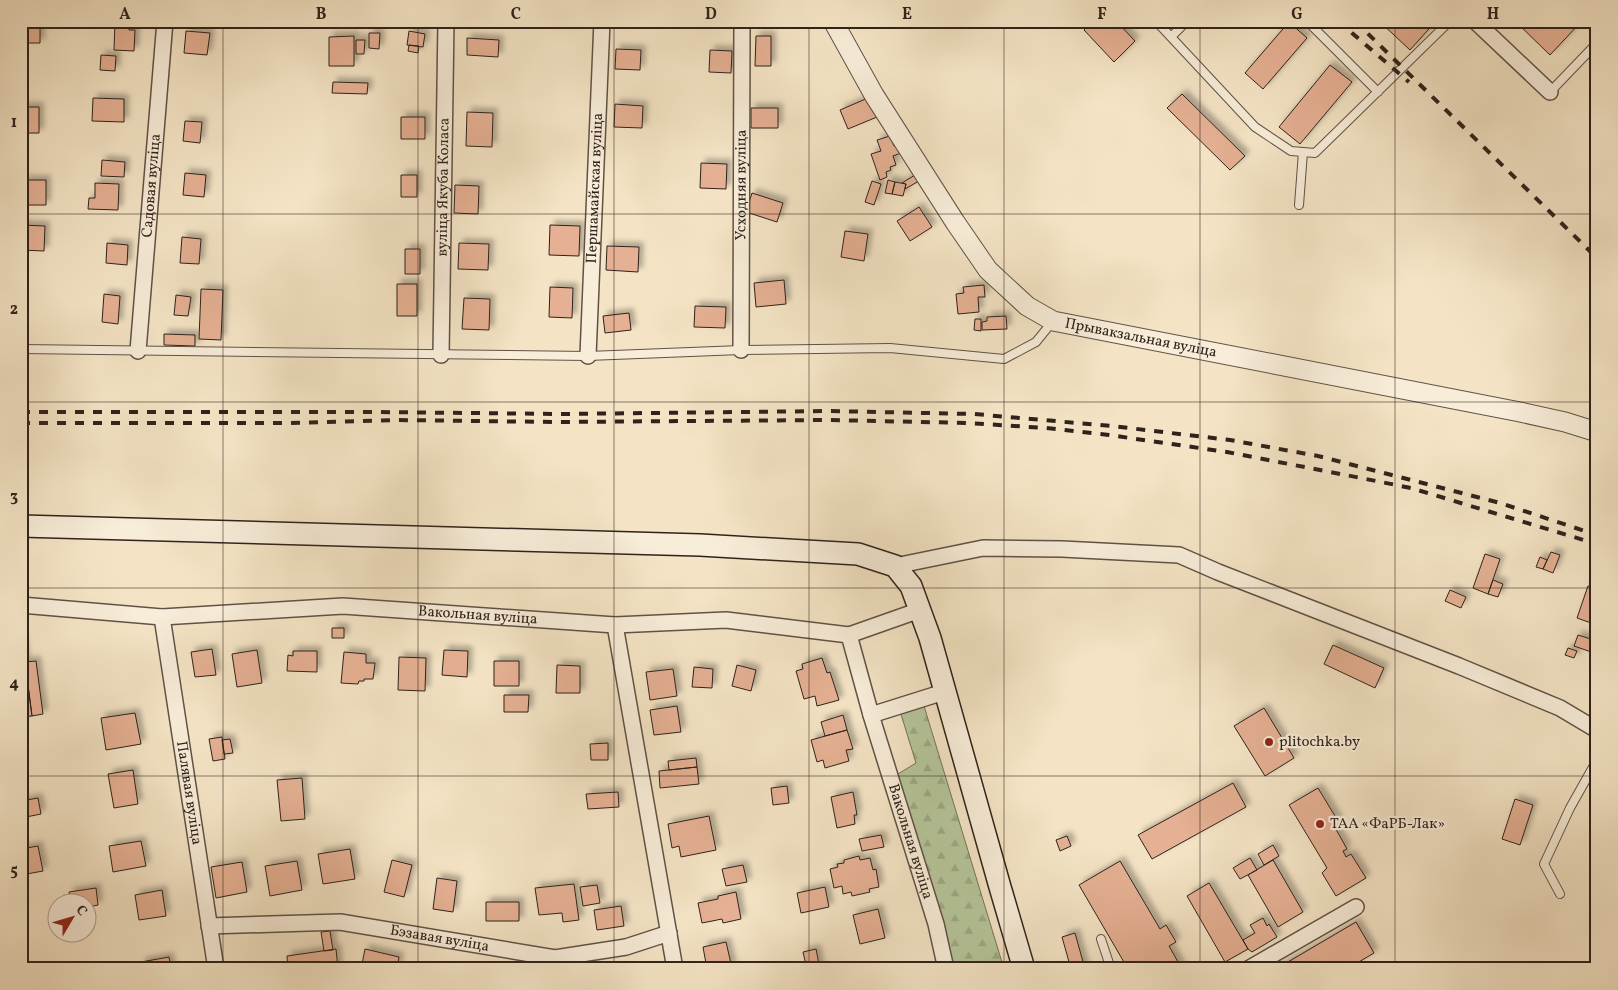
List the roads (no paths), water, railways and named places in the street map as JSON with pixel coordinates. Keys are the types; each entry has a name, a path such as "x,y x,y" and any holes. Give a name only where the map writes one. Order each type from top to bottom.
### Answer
{"main road":[{"path":"21,526 700,545 858,554 895,566 911,586 930,638 1024,969"}],"street":[{"name":"Садовая вуліца","path":"138,351 165,21"},
{"name":"вуліца Якуба Коласа","path":"441,355 446,21"},
{"name":"Першамайская вуліца","path":"588,356 602,21"},
{"name":"Усходняя вуліца","path":"741,350 742,21"},
{"name":"Прывакзальная вуліца","path":"833,21 879,103 988,270 1027,306 1053,322 1510,410 1565,422 1597,432"},
{"path":"1475,21 1550,92"},
{"path":"895,566 982,548 1062,549 1179,555 1560,708 1597,730"},
{"name":"Вакольная вуліца","path":"21,605 162,617 343,606 615,625 726,620 849,634 871,716 936,924 946,969"},
{"path":"849,634 920,610"},
{"name":"Палявая вуліца","path":"162,617 216,969"},
{"path":"615,625 675,969"},
{"path":"871,716 944,692"},
{"path":"1248,969 1356,907"},
{"name":"Бэзавая вуліца","path":"209,926 340,922 555,958 626,947 669,934"}],"lane":[{"path":"1156,21 1256,127 1291,152 1315,153 1450,21"},
{"path":"1171,37 1188,21"},
{"path":"1307,21 1378,92"},
{"path":"1550,92 1597,43"},
{"path":"1299,204 1303,152"},
{"path":"21,349 588,356 741,350 890,348 1004,359 1036,342 1053,322"},
{"path":"1560,894 1544,864 1570,808 1597,760"},
{"path":"1101,940 1111,969"}],"railway":[{"path":"1338,21 1409,82"},
{"path":"1355,21 1597,258"},
{"path":"21,412 563,414 831,411 974,414 1112,426 1230,440 1318,456 1500,503 1597,535"},
{"path":"21,423 288,423 398,420 555,422 829,420 969,423 1046,428 1227,452 1411,488 1597,544"}],"place":[{"name":"plitochka.by","path":"1269,742"},
{"name":"ТАА «ФаРБ-Лак»","path":"1320,824"}]}
